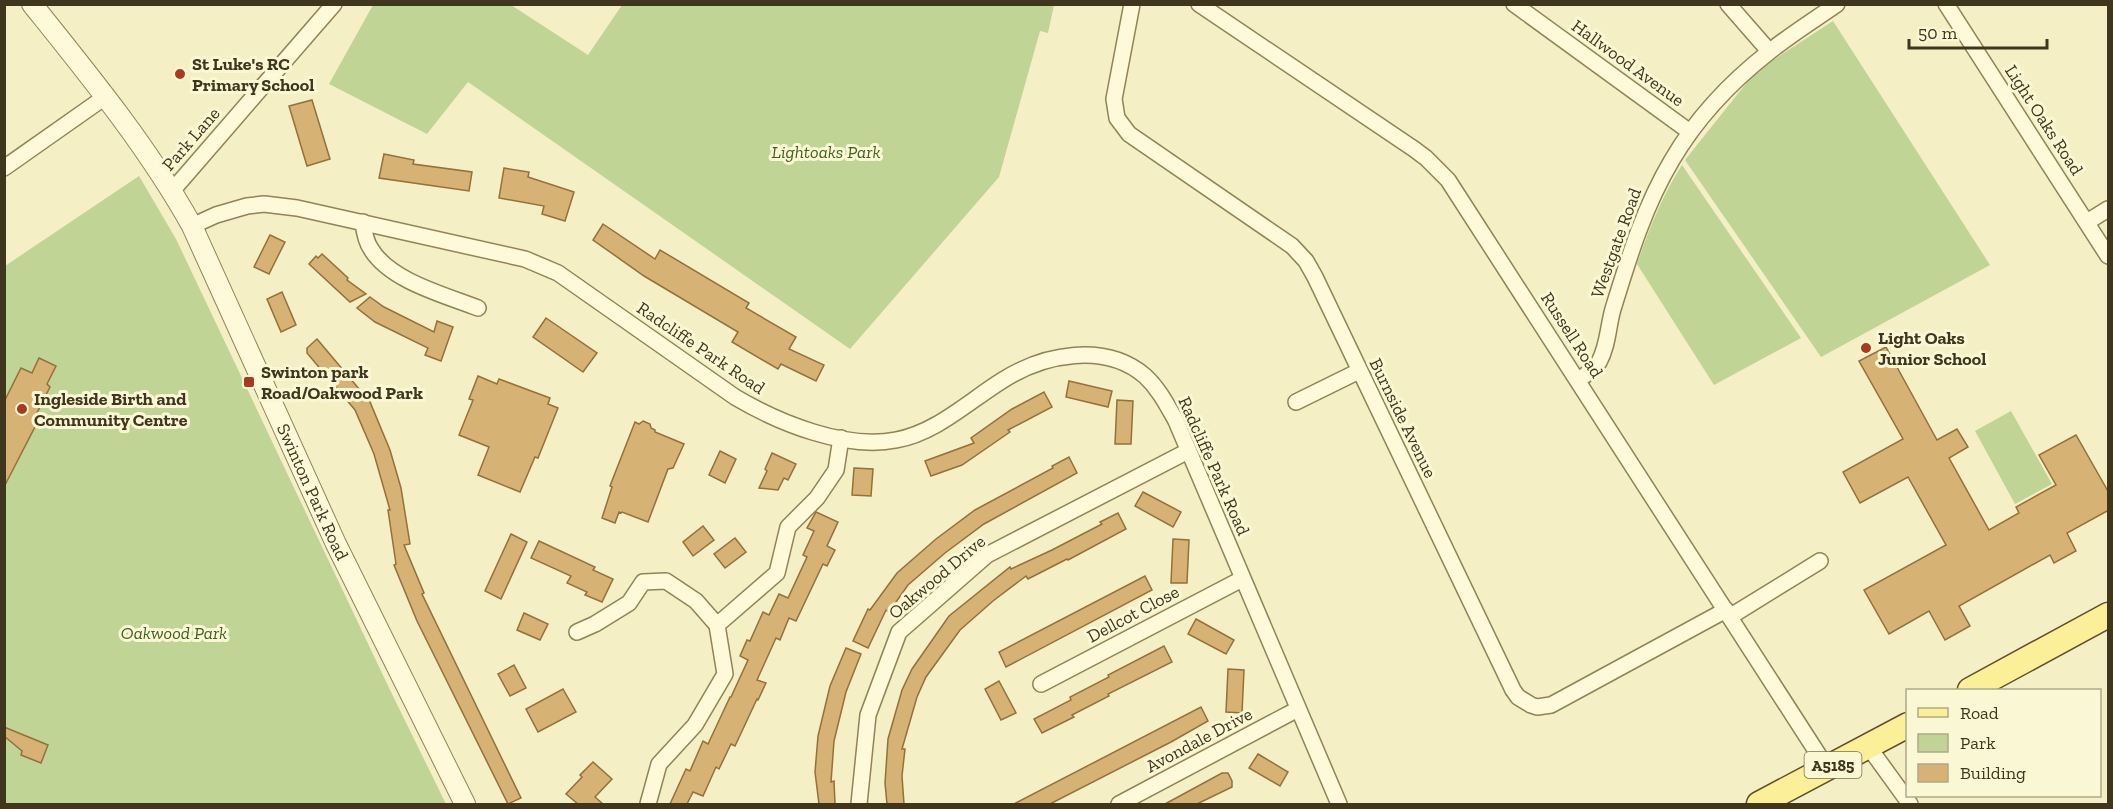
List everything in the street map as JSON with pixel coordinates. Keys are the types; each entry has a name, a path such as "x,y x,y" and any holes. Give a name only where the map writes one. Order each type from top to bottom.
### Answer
{"main road":[{"path":"1972,689 2109,615"},
{"name":"A5185","path":"1759,804 1906,726"}],"street":[{"name":"Swinton Park Road","path":"32,4 105,97 172,191 192,226 336,544 465,804"},
{"name":"Burnside Avenue","path":"1132,4 1114,99 1116,118 1129,134 1299,253 1315,277 1513,690 1524,702 1538,707 1551,705 1729,613"},
{"name":"Russell Road","path":"1199,4 1414,149 1438,168 1457,192 1827,768"},
{"name":"Hallwood Avenue","path":"1515,4 1690,132"},
{"path":"1728,4 1769,51"},
{"name":"Westgate Road","path":"1578,380 1599,361 1605,346 1615,302 1644,215 1658,185 1690,132 1734,82 1769,51 1837,4"},
{"name":"Light Oaks Road","path":"1946,4 2109,256"},
{"name":"Park Lane","path":"172,191 327,7"},
{"path":"4,168 105,97"},
{"name":"Radcliffe Park Road","path":"192,226 230,210 264,204 297,208 525,259 546,267 569,281 735,397 759,411 802,428 841,438 884,442 911,436 935,424 1017,372 1050,360 1089,355 1119,361 1133,368 1149,380 1162,396 1188,451 1339,804"},
{"path":"2087,222 2109,209"},
{"path":"363,222 371,250 385,264 409,281 477,308"},
{"path":"1296,402 1359,371"},
{"path":"717,625 777,573 788,526 817,498 836,470 841,438"},
{"name":"Oakwood Drive","path":"859,804 868,715 899,632 987,555 1188,451"},
{"path":"1729,613 1820,561"},
{"name":"Dellcot Close","path":"1041,684 1242,579"},
{"path":"577,632 629,603 643,582 666,581 696,601 717,625 725,674 695,725 658,764 648,804"},
{"name":"Avondale Drive","path":"1119,804 1298,709"},
{"path":"1868,746 1910,804"}],"green space":[{"name":"Lightoaks Park","path":"373,5 511,5 588,55 622,5 1054,5 1048,33 1040,31 999,177 850,349 468,82 427,134 329,84"},
{"path":"1833,21 1990,265 1821,357 1685,160 1756,71"},
{"path":"1682,165 1801,338 1714,385 1637,264 1656,213"},
{"name":"Oakwood Park","path":"139,176 176,239 446,804 5,804 5,266"},
{"path":"2011,411 2052,484 2015,504 1975,431"}],"building":[{"path":"312,100 330,159 307,166 289,106"},
{"path":"384,154 414,160 413,164 472,172 469,191 379,178"},
{"path":"504,168 529,172 528,177 574,192 565,221 542,214 544,206 499,198"},
{"path":"603,224 655,259 660,250 749,303 746,308 796,337 789,349 824,365 816,381 781,364 778,369 732,342 738,332 644,276 593,240"},
{"path":"270,235 285,242 269,274 254,267"},
{"path":"322,254 348,278 347,280 366,294 350,302 309,264 316,256 318,258"},
{"path":"282,292 296,325 281,332 267,299"},
{"path":"370,297 384,307 434,332 437,321 453,327 441,361 425,355 428,348 375,322 357,308"},
{"path":"546,318 597,353 583,372 533,337"},
{"path":"317,339 370,402 390,450 401,488 410,544 404,545 424,593 422,594 521,798 508,804 417,621 394,565 396,564 388,510 390,510 374,454 355,410 307,353 307,348"},
{"path":"1886,347 1937,440 1957,429 1968,447 1949,458 1989,530 2019,513 2016,507 2056,485 2039,455 2076,435 2109,493 2109,510 2067,533 2076,551 2054,563 2050,555 1959,606 1970,626 1945,640 1929,611 1889,634 1864,590 1946,545 1908,477 1860,503 1843,472 1903,439 1859,361"},
{"name":"Ingleside Birth and Community Centre","path":"39,358 56,366 47,384 50,387 35,417 39,419 4,487 4,402 21,368 32,373"},
{"path":"478,376 497,384 499,379 550,398 548,404 558,408 538,458 535,457 520,492 478,475 489,447 459,435 473,400 469,399"},
{"path":"1069,381 1112,391 1108,407 1066,397"},
{"path":"1044,392 1052,407 1008,430 1010,432 962,465 931,476 925,461 974,443 971,438 1012,409"},
{"path":"1117,400 1133,401 1131,444 1115,444"},
{"path":"643,421 650,424 655,432 684,444 673,468 668,469 648,522 619,512 615,523 602,518 612,487 610,486 635,422 639,424"},
{"path":"720,451 736,459 725,483 709,475"},
{"path":"772,453 796,464 788,480 784,478 778,490 759,488"},
{"path":"1069,457 1077,473 984,524 945,553 908,585 889,612 886,610 868,648 853,641 868,609 870,610 897,573 936,539 975,510"},
{"path":"854,468 873,469 871,496 852,495"},
{"path":"1143,492 1181,512 1173,527 1135,506"},
{"path":"816,512 838,522 827,546 835,550 827,566 823,564 796,621 789,618 780,640 776,638 757,680 766,683 735,746 731,744 719,769 716,767 703,796 693,792 687,804 670,804 686,769 690,771 703,741 708,744 731,697 748,660 740,656 747,640 750,641 763,612 769,615 779,594 788,598 807,557 803,555 814,531 807,528"},
{"path":"1118,513 1126,529 1028,579 1026,576 960,630 926,677 917,697 902,749 905,749 902,776 904,804 887,804 885,783 888,739 902,690 912,669 949,616 1010,567 1011,569 1052,550"},
{"path":"703,526 714,540 693,556 683,542"},
{"path":"511,534 527,542 501,599 485,591"},
{"path":"735,538 746,552 725,568 714,554"},
{"path":"1173,539 1189,540 1187,583 1171,583"},
{"path":"539,541 595,567 593,570 613,579 602,602 585,595 587,592 567,583 571,576 531,558"},
{"path":"1145,576 1152,590 1006,667 999,652"},
{"path":"524,613 548,624 540,640 517,630"},
{"path":"1196,619 1234,640 1226,654 1188,634"},
{"path":"1164,646 1172,662 1108,694 1109,696 1072,715 1074,717 1042,733 1034,719 1071,700 1070,697 1109,677 1108,675"},
{"path":"846,648 861,654 846,692 834,741 831,782 834,781 835,804 819,804 815,772 818,736 830,686"},
{"path":"514,665 526,688 510,696 498,674"},
{"path":"1228,669 1244,670 1242,713 1226,712"},
{"path":"999,681 1016,713 1001,720 985,689"},
{"path":"563,689 576,712 538,732 526,709"},
{"path":"1201,707 1208,721 1171,742 1050,804 1014,804"},
{"path":"4,727 48,745 41,763 21,755 22,751 4,736"},
{"path":"1258,754 1288,772 1280,786 1249,768"},
{"path":"593,762 612,779 595,797 603,804 578,804 566,794"},
{"path":"1222,773 1228,773 1232,787 1197,804 1165,804"}],"place":[{"name":"St Luke's RC Primary School","path":"180,74"},
{"name":"Light Oaks Junior School","path":"1866,348"},
{"name":"Swinton park Road/Oakwood Park","path":"249,382"},
{"name":"Ingleside Birth and Community Centre","path":"22,409"}]}
